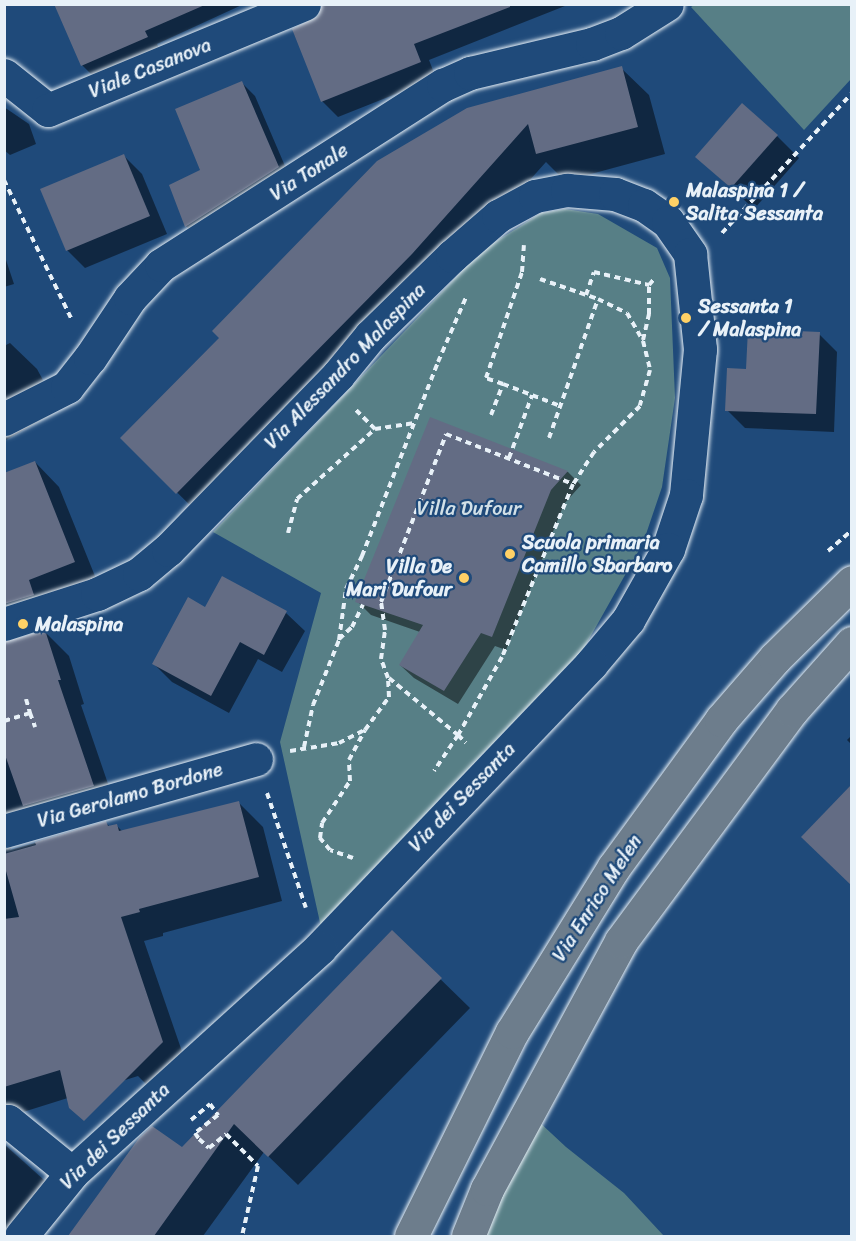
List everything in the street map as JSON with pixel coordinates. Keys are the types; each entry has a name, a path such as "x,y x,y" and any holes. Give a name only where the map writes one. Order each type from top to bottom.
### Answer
{"highway":[{"name":"Via Enrico Melen","path":"411,1236 512,1032 614,867 721,720 775,658 847,588"},
{"path":"468,1236 486,1189 621,941 792,710 852,643"}],"street":[{"name":"Viale Casanova","path":"4,75 48,110 304,4"},
{"name":"Via Tonale","path":"4,419 67,387 90,358 130,298 161,265 443,85 470,73 592,44 621,33 667,4"},
{"name":"Via Alessandro Malaspina","path":"4,624 97,594 139,574 168,550 338,375 370,336 444,264 498,216 535,196 567,190 615,194 644,205 703,246"},
{"name":"Via dei Sessanta","path":"21,1236 72,1173 320,948 591,664 628,620 668,549 686,495 700,349 703,246"},
{"name":"Via Gerolamo Bordone","path":"4,831 256,759"},
{"path":"4,1122 8,1121 72,1173"}],"path":[{"path":"643,341 650,314 649,285 664,268 703,246 852,93"},
{"path":"4,180 90,358"},
{"path":"520,240 525,247 522,272 486,378 560,406"},
{"path":"586,295 594,272 649,285"},
{"path":"478,704 502,657 573,484 594,452 639,406 650,370 643,341 627,313 598,299 540,279"},
{"path":"304,747 314,705 339,640 346,589 471,286"},
{"path":"549,438 598,299"},
{"path":"491,415 503,384"},
{"path":"509,458 532,395"},
{"path":"288,533 297,499 375,429 416,423"},
{"path":"352,858 330,850 320,838 322,823 350,781 349,759 364,730 389,697 388,678 381,659 385,630 381,602 446,434 573,484"},
{"path":"339,640 352,627 363,604"},
{"path":"388,678 459,735"},
{"path":"26,699 35,727"},
{"path":"4,721 30,713"},
{"path":"320,948 256,759 304,747 339,743 364,730"},
{"path":"152,1098 181,1123 187,1123 210,1104 218,1115 195,1133 199,1139 209,1148 226,1134 258,1166 243,1236"}],"green space":[{"path":"694,5 851,5 851,79 804,130 691,7"},
{"name":"Villa Dufour","path":"565,209 598,214 657,248 670,278 675,398 662,487 643,543 579,657 321,927 280,742 321,593 213,532 482,250 541,213"},
{"path":"537,1120 566,1147 624,1193 664,1236 477,1236"}],"building":[{"path":"54,4 207,4 145,31 148,37 81,66"},
{"path":"322,4 510,4 510,7 414,44 421,62 321,102 292,29 318,16"},
{"path":"622,66 638,127 536,154 528,124 412,254 176,494 120,438 219,338 212,331 377,161 467,108"},
{"path":"242,81 279,167 185,227 169,185 200,170 175,109"},
{"path":"742,103 778,135 731,188 695,157"},
{"path":"124,154 150,216 66,251 40,189"},
{"path":"748,329 820,332 816,414 725,411 727,368 746,369"},
{"name":"Villa De Mari Dufour","path":"430,417 568,471 551,490 492,637 481,633 444,691 399,665 423,625 355,602"},
{"path":"35,461 75,562 29,580 34,595 4,604 4,473"},
{"path":"222,576 287,611 264,655 240,642 211,696 152,664 188,597 205,607"},
{"path":"45,630 61,680 58,680 94,786 23,806 4,752 4,642"},
{"path":"852,784 852,886 801,837"},
{"path":"239,801 259,877 139,909 140,912 121,917 163,1042 84,1121 69,1108 60,1070 4,1087 4,919 19,917 4,864 4,854 36,845 35,842 106,821 108,826 117,824 119,831"},
{"path":"392,930 442,978 268,1157 234,1124 154,1236 68,1236 139,1138 152,1126 182,1147"}],"place":[{"name":"Malaspina 1 / Salita Sessanta","path":"674,202"},
{"name":"Sessanta 1 / Malaspina","path":"686,318"},
{"name":"Scuola primaria Camillo Sbarbaro","path":"510,554"},
{"name":"Villa De Mari Dufour","path":"464,578"},
{"name":"Malaspina","path":"23,624"}]}
